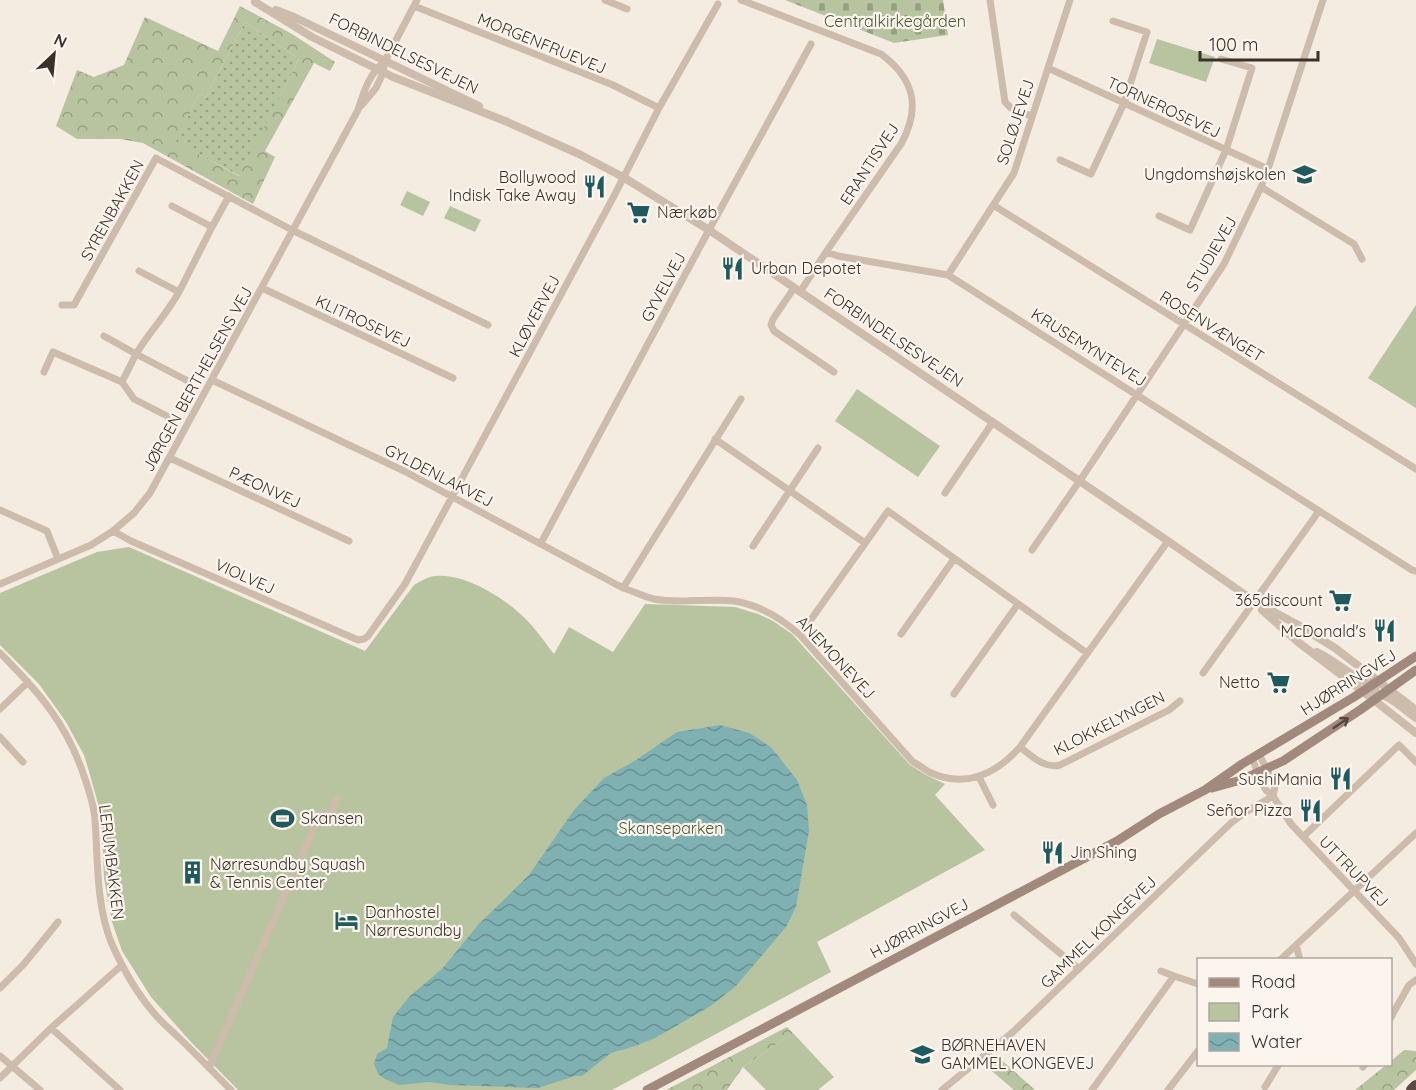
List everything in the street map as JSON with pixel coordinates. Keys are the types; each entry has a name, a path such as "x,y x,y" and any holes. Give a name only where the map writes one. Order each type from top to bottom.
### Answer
{"highway":[{"path":"1412,1090 1416,1086"}],"main road":[{"name":"HJØRRINGVEJ","path":"647,1090 1117,841 1368,689 1416,656"},
{"name":"HJØRRINGVEJ","path":"1204,790 1257,774 1299,751 1416,670"}],"street":[{"path":"605,0 627,9"},
{"name":"ERANTISVEJ","path":"741,0 881,54 898,69 911,93 912,119 908,133 897,151 826,252 772,319 771,325 774,331 834,372"},
{"path":"990,0 1005,102 1011,108 1031,116"},
{"name":"SOLØJEVEJ","path":"948,275 1014,173 1070,0"},
{"name":"STUDIEVEJ","path":"1032,550 1224,264 1269,169 1323,0"},
{"name":"FORBINDELSESVEJEN","path":"253,1 294,17 467,99 505,121"},
{"name":"FORBINDELSESVEJEN","path":"253,1 312,37 379,71 505,121 579,154 623,177 709,230 1254,601 1335,648 1368,689 1385,691"},
{"name":"JØRGEN BERTHELSENS VEJ","path":"0,584 91,545 113,531 134,513 150,493 358,110 367,83 385,61 415,3"},
{"name":"MORGENFRUEVEJ","path":"415,3 613,86 659,108"},
{"name":"KLØVERVEJ","path":"368,636 405,584 659,108 718,4"},
{"path":"1060,160 1091,174 1124,103 1148,32 1113,21"},
{"name":"GYVELVEJ","path":"541,543 811,44"},
{"path":"1159,216 1190,230 1226,150 1252,68 1221,59"},
{"name":"TORNEROSEVEJ","path":"1048,68 1269,169"},
{"name":"SYRENBAKKEN","path":"62,305 74,305 156,158 292,230"},
{"path":"1262,187 1354,244 1362,259"},
{"path":"122,382 143,341 170,309 180,292 229,196"},
{"name":"ROSENVÆNGET","path":"993,205 1416,469"},
{"path":"172,206 212,227"},
{"path":"292,230 488,325"},
{"name":"KRUSEMYNTEVEJ","path":"826,252 948,275 1416,571"},
{"path":"139,271 180,292"},
{"name":"KLITROSEVEJ","path":"262,288 453,378"},
{"path":"104,336 188,381"},
{"path":"44,372 54,352 122,382 134,399 166,416"},
{"name":"GYLDENLAKVEJ","path":"212,380 404,471 623,588 652,599"},
{"path":"623,588 741,399"},
{"path":"945,493 993,422"},
{"path":"715,439 865,543"},
{"path":"753,546 818,448"},
{"name":"PÆONVEJ","path":"170,458 349,541"},
{"path":"0,510 47,531 58,559"},
{"path":"800,635 888,511 1087,653"},
{"path":"1203,673 1319,511"},
{"name":"VIOLVEJ","path":"113,531 131,541 358,640 368,636"},
{"name":"ANEMONEVEJ","path":"652,599 732,601 753,606 784,621 800,635 914,762 929,772 943,777 963,779 979,777 997,768 1020,747 1168,541"},
{"path":"901,634 954,559"},
{"name":"FORBINDELSESVEJEN","path":"1254,601 1298,642 1330,658 1359,678 1368,689 1385,691"},
{"path":"954,694 1018,604"},
{"path":"1291,636 1298,625"},
{"name":"LERUMBAKKEN","path":"2,658 48,705 67,734 80,763 95,817 103,915 110,940 122,965 154,1013 231,1090"},
{"path":"0,709 28,682"},
{"path":"1385,691 1416,710"},
{"path":"1385,691 1416,718"},
{"path":"1385,691 1416,733"},
{"name":"KLOKKELYNGEN","path":"1020,747 1044,764 1053,767 1060,765 1169,710 1180,701"},
{"path":"0,737 23,762"},
{"path":"1303,837 1399,745 1416,762"},
{"name":"UTTRUPVEJ","path":"1256,756 1267,769 1275,786 1273,796"},
{"name":"UTTRUPVEJ","path":"1256,756 1257,774 1266,790 1273,796 1292,824 1399,938 1416,964"},
{"path":"979,777 993,806"},
{"name":"GAMMEL KONGEVEJ","path":"942,1090 1013,1032 1231,823 1273,796"},
{"path":"209,1068 320,814 331,813 337,798"},
{"path":"1282,958 1416,833"},
{"path":"1014,915 1079,969"},
{"path":"0,988 24,964 58,922"},
{"path":"1296,945 1299,958"},
{"path":"0,1078 51,1028 122,965"},
{"path":"1161,971 1197,984"},
{"path":"1092,1090 1174,976"},
{"path":"1392,1015 1409,985 1416,980"},
{"path":"51,1028 120,1090"},
{"path":"1168,1090 1197,1052"},
{"path":"0,1056 40,1090"},
{"path":"1264,1087 1278,1066"}],"green space":[{"name":"Centralkirkegården","path":"785,0 943,0 948,35 894,43"},
{"path":"240,6 292,34 335,62 330,71 314,63 265,151 275,157 253,204 143,143 120,139 77,139 56,126 77,70 94,77 124,65 145,17 218,51","holes":["245,22 299,59 239,176 176,142 199,94 206,97"]},
{"path":"245,22 299,59 240,176 175,142 199,94 206,97"},
{"path":"1157,39 1215,57 1206,82 1149,63"},
{"path":"407,191 430,202 423,216 400,205"},
{"path":"450,206 481,220 475,232 444,218"},
{"path":"1416,305 1416,408 1368,378"},
{"path":"857,389 940,446 918,477 835,421"},
{"name":"Skanseparken","path":"129,547 365,651 414,585 435,576 468,581 500,598 528,621 554,654 569,627 613,652 645,604 735,607 758,614 792,634 910,765 945,784 935,795 985,850 817,942 831,972 612,1090 238,1090 151,997 122,951 112,922 104,878 99,807 84,755 66,722 39,684 0,645 0,593 97,552"},
{"path":"787,1027 793,1033 743,1067 727,1090 666,1090"},
{"path":"793,1033 834,1077 818,1090 766,1090 743,1067"},
{"path":"1404,1050 1416,1051 1416,1070 1394,1090 1355,1090 1385,1066 1392,1066 1392,1060"},
{"path":"998,1057 1035,1090 1014,1090 986,1066"}],"water":[{"path":"720,725 749,733 771,747 797,780 807,805 809,831 796,907 786,927 735,987 709,1007 655,1038 611,1053 582,1076 575,1076 538,1088 450,1085 429,1082 399,1085 378,1074 374,1064 377,1054 387,1048 393,1017 410,996 442,969 478,925 529,875 574,810 604,778 636,760 677,732"}],"place":[{"name":"Ungdomshøjskolen","path":"1304,174"},
{"name":"Bollywood Indisk Take Away","path":"594,186"},
{"name":"Nærkøb","path":"639,212"},
{"name":"Urban Depotet","path":"733,268"},
{"name":"365discount","path":"1341,600"},
{"name":"McDonald's","path":"1384,631"},
{"name":"Netto","path":"1278,682"},
{"name":"SushiMania","path":"1340,779"},
{"name":"Señor Pizza","path":"1310,810"},
{"name":"Skansen","path":"283,818"},
{"name":"Jin Shing","path":"1052,852"},
{"name":"Nørresundby Squash & Tennis Center","path":"192,873"},
{"name":"Danhostel Nørresundby","path":"347,921"},
{"name":"BØRNEHAVEN GAMMEL KONGEVEJ","path":"923,1054"}]}
